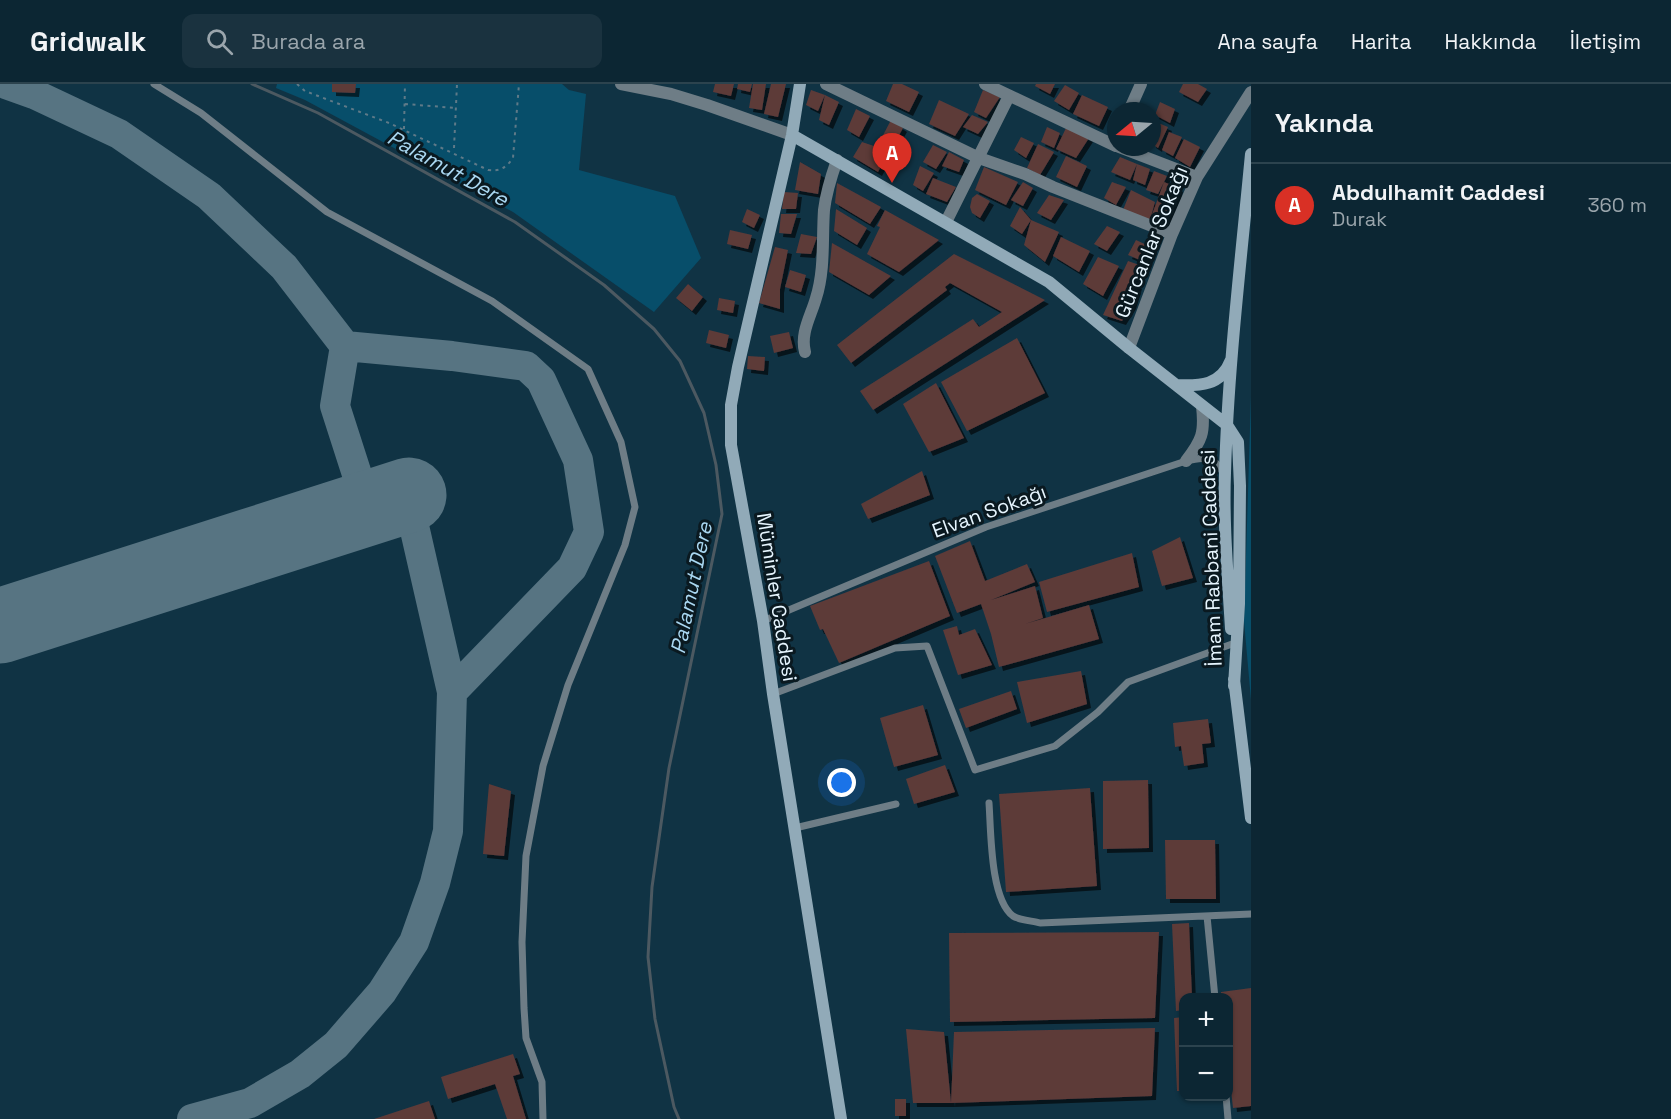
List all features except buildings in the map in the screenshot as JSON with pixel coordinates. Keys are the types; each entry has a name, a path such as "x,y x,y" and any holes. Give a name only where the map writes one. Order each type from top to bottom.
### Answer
{"main road":[{"name":"Müminler Caddesi","path":"800,84 792,135 738,367 731,405 731,445 763,621 841,1119"},
{"path":"792,135 1049,282 1227,425 1238,442 1240,486 1239,604 1234,686"},
{"name":"İmam Rabbani Caddesi","path":"1251,154 1227,425 1225,475 1226,548 1234,686 1251,818"},
{"path":"1174,384 1195,386 1218,380 1228,368 1233,355"}],"street":[{"path":"621,84 671,94 792,135"},
{"path":"826,84 979,158 1025,174 1172,234"},
{"path":"985,84 1107,140"},
{"path":"1133,102 1141,84"},
{"name":"Gürcanlar Sokağı","path":"1129,348 1172,234 1197,177 1251,92"},
{"path":"946,222 1009,96"},
{"path":"1145,156 1197,177"},
{"path":"805,352 803,336 817,297 820,281 826,197 837,160"},
{"path":"1186,461 1199,443 1204,424 1202,406"}],"lane":[{"path":"154,84 201,113 327,212 492,301 588,369 621,442 635,507 625,545 568,685 543,766 526,856 522,942 524,1008 526,1038 542,1082 543,1119"},
{"name":"Elvan Sokağı","path":"763,621 986,527 1186,461 1207,457 1217,462 1225,475"},
{"path":"773,694 895,648 927,646 975,770 1054,746 1098,712 1128,682 1232,644"},
{"path":"989,803 993,867 1001,900 1014,916 1040,923 1251,914"},
{"path":"795,828 896,804"},
{"path":"1207,916 1215,993"},
{"path":"1226,1101 1228,1119"}],"path":[{"path":"297,84 305,91 404,130 488,170 500,171 507,167 513,158 519,84"},
{"path":"404,130 405,84"},
{"path":"454,148 457,84"},
{"path":"405,104 456,108"}],"shaded area":[{"path":"277,84 562,84 569,90 586,94 579,170 675,196 701,258 654,312 513,212 305,100 276,88"},
{"path":"1251,396 1251,700 1244,621"}],"waterway":[{"name":"Palamut Dere","path":"252,84 318,113 515,222 604,285 654,329 680,361 704,413 716,465 722,514 669,768 652,887 648,957 655,1019 674,1107 679,1119"}],"taxiway":[{"path":"6,84 34,94 119,134 209,196 284,267 345,346 452,356 526,366 541,380 578,460 589,532 572,568 452,692 409,504"},
{"path":"345,346 335,406 362,490"},
{"path":"192,1119 250,1103 300,1074 336,1045 382,992 414,942 435,883 448,831 452,692"}],"runway":[{"path":"0,626 409,495"}],"place":[{"name":"Abdulhamit Caddesi","path":"892,183"}]}
